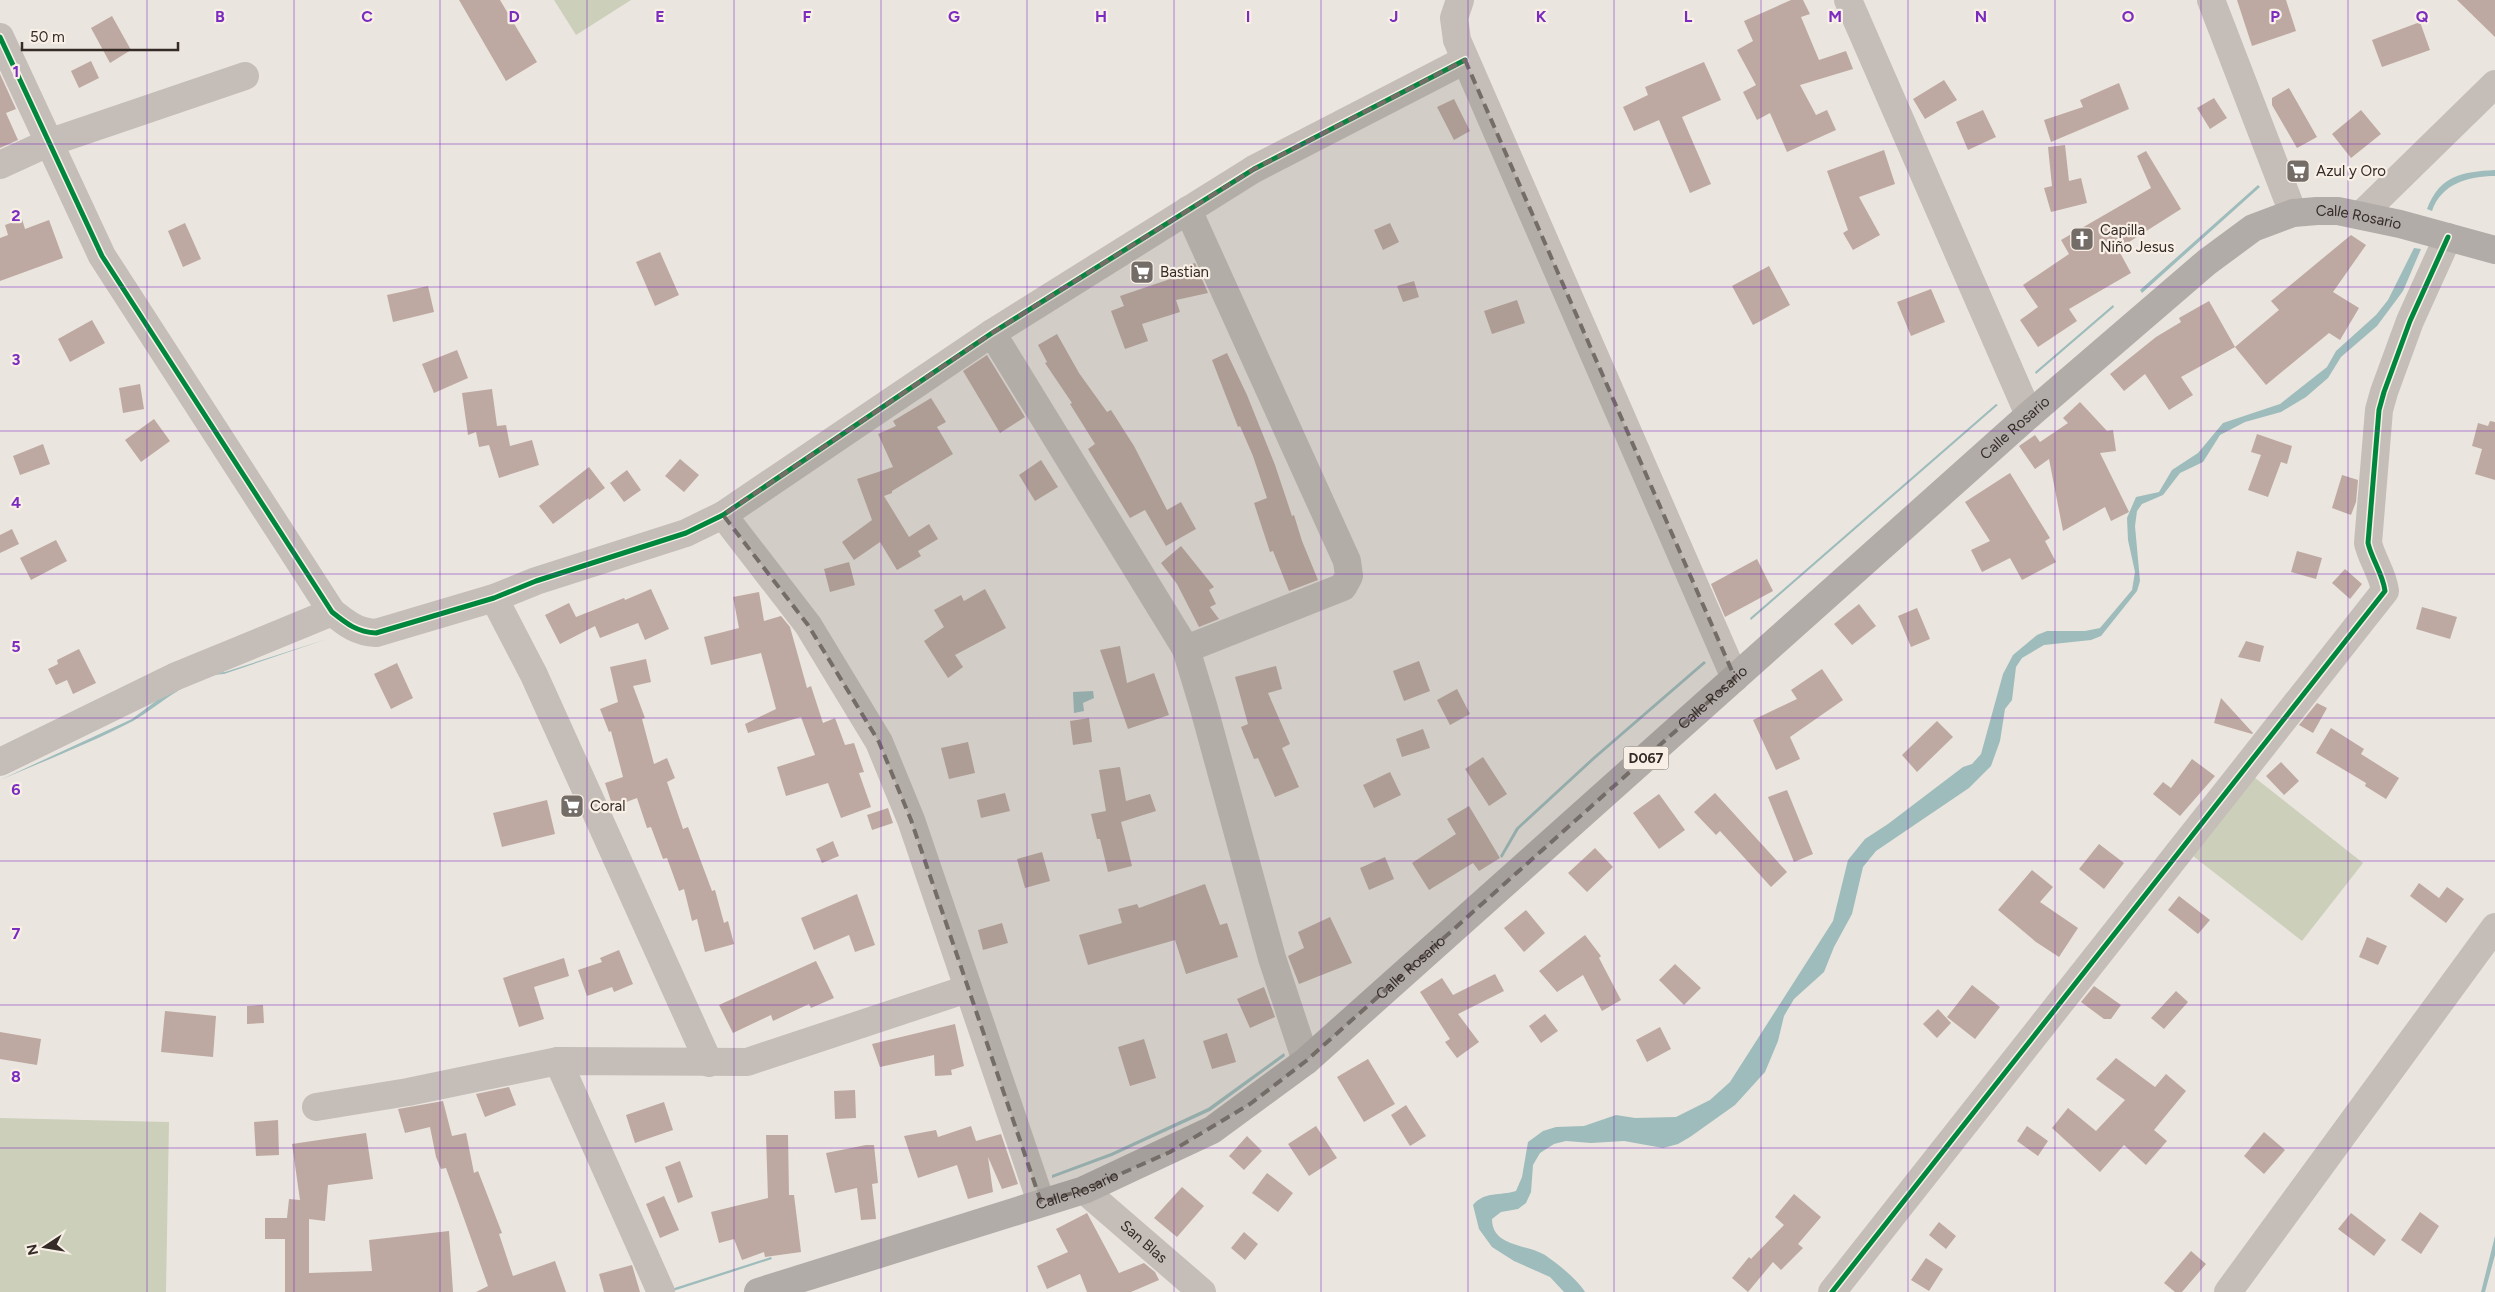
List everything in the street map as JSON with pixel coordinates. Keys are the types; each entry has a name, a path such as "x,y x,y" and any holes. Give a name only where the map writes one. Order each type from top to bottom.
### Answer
{"main road":[{"name":"Calle Rosario","path":"758,1292 1084,1190 1212,1130 1306,1061 2029,415 2230,244 2253,228 2293,213 2317,210 2361,215 2495,250"}],"street":[{"path":"1460,0 1454,18 1457,40 1465,60 1735,678"},
{"path":"1848,0 2029,415"},
{"path":"2211,0 2293,213"},
{"path":"0,37 102,256 332,612 352,628 376,633 494,598 536,581 686,533 722,515 992,333 1254,169 1465,60"},
{"path":"0,165 48,143 245,76"},
{"path":"2361,215 2495,84"},
{"path":"1186,649 1343,587 1349,576 1347,560 1188,210"},
{"path":"1832,1292 2385,591 2384,582 2368,543 2379,410 2399,348 2448,237"},
{"path":"992,333 1186,649 1204,705 1272,958 1306,1061"},
{"path":"722,515 808,625 879,742 910,820 1041,1202"},
{"path":"494,598 534,675 709,1063"},
{"path":"0,762 174,677 332,612"},
{"path":"2228,1292 2495,927"},
{"path":"316,1107 408,1092 558,1061 690,1060 709,1063 747,1062 968,989"},
{"path":"558,1061 661,1292"},
{"name":"San Blas","path":"1084,1190 1202,1292"}],"highlighted area":[{"path":"1465,60 1735,678 1306,1061 1250,1104 1170,1152 1084,1190 1041,1202 911,820 879,742 808,625 723,515 992,333 1254,169"}],"green space":[{"path":"554,0 631,0 576,35"},
{"path":"2254,777 2363,863 2302,941 2193,856"},
{"path":"0,1118 169,1122 166,1292 0,1292"}],"water":[{"path":"2495,170 2495,176 2485,176 2457,183 2442,194 2432,211 2427,209 2438,189 2446,182 2462,174"},
{"path":"2258,185 2260,187 2142,293 2140,290"},
{"path":"2414,248 2421,249 2403,291 2377,326 2341,357 2328,378 2306,397 2281,412 2245,422 2220,435 2203,462 2180,473 2163,495 2142,504 2137,511 2135,526 2140,581 2137,591 2101,636 2091,640 2044,645 2022,658 2016,667 2012,700 2005,709 2000,741 1991,766 1969,788 1876,851 1863,867 1852,914 1834,947 1824,972 1794,999 1784,1016 1778,1041 1765,1072 1735,1105 1690,1137 1678,1144 1663,1148 1624,1141 1591,1143 1566,1141 1554,1144 1540,1153 1533,1165 1531,1192 1526,1203 1518,1209 1501,1212 1492,1219 1494,1228 1504,1240 1545,1255 1572,1277 1585,1292 1564,1292 1550,1277 1514,1261 1492,1247 1479,1229 1473,1205 1488,1196 1516,1191 1522,1177 1528,1142 1543,1131 1556,1127 1584,1126 1616,1115 1635,1118 1676,1117 1710,1100 1730,1082 1833,921 1848,860 1865,839 1888,824 1963,767 1972,764 1981,754 2003,674 2013,655 2037,635 2047,631 2085,631 2100,628 2132,590 2135,572 2128,540 2127,518 2136,497 2159,492 2172,470 2198,453 2223,423 2280,404 2327,367 2336,351 2376,315 2388,300"},
{"path":"2113,305 2114,307 2036,374 2035,372"},
{"path":"1996,404 1998,405 1751,620 1750,618"},
{"path":"327,639 224,674 199,680 176,692 133,721 0,780 132,719 160,698 212,673 225,672"},
{"path":"1704,661 1706,663 1595,759 1519,829 1502,858 1500,856 1516,828 1593,757"},
{"path":"1093,691 1094,698 1083,703 1084,711 1074,713 1073,692"},
{"path":"1284,1053 1285,1056 1210,1111 1112,1156 1052,1178 1052,1175 1111,1153 1208,1108"},
{"path":"2495,1236 2495,1255 2485,1292 2481,1292"},
{"path":"771,1257 772,1259 670,1292 662,1292"}],"building":[{"path":"459,0 500,0 537,62 506,81"},
{"path":"1791,0 1803,0 1810,14 1801,17 1819,60 1846,51 1853,69 1800,85 1816,115 1827,110 1836,130 1787,152 1770,113 1757,120 1743,92 1756,85 1737,50 1753,41 1744,21"},
{"path":"2237,0 2286,0 2296,31 2252,46"},
{"path":"2457,0 2495,0 2495,37"},
{"path":"112,16 131,50 110,63 91,28"},
{"path":"2420,22 2430,50 2382,67 2372,40"},
{"path":"91,61 99,78 79,88 71,71"},
{"path":"1704,62 1721,100 1682,117 1711,184 1690,193 1659,120 1634,131 1623,107 1648,95 1645,87"},
{"path":"0,74 16,109 6,113 18,140 0,148"},
{"path":"1944,80 1957,100 1925,119 1913,99"},
{"path":"2119,83 2129,109 2051,142 2044,120 2083,107 2080,100"},
{"path":"2289,88 2317,137 2297,148 2272,105 2272,98"},
{"path":"2214,98 2227,118 2210,129 2197,108"},
{"path":"1454,99 1470,131 1454,140 1437,107"},
{"path":"1983,110 1996,137 1968,150 1956,122"},
{"path":"2361,110 2381,134 2351,158 2332,134"},
{"path":"2065,145 2069,181 2081,178 2087,203 2051,212 2044,188 2052,186 2048,147"},
{"path":"1884,150 1895,184 1859,197 1880,235 1853,250 1843,233 1848,230 1827,171"},
{"path":"2146,151 2181,209 2118,249 2131,273 2069,309 2077,321 2038,347 2020,320 2038,307 2023,285 2069,254 2061,240 2151,188 2137,156"},
{"path":"22,219 25,229 49,220 63,258 0,281 0,238 8,235 5,225"},
{"path":"185,223 201,259 183,267 168,231"},
{"path":"1390,223 1399,242 1383,250 1374,230"},
{"path":"2351,235 2366,245 2333,292 2359,308 2340,340 2329,333 2266,385 2235,347 2279,310 2271,301"},
{"path":"660,252 679,295 655,306 636,262"},
{"path":"1195,263 1208,293 1176,300 1180,312 1142,324 1148,341 1125,349 1111,311 1124,306 1120,296 1179,276 1177,269"},
{"path":"1769,266 1790,305 1753,325 1732,286"},
{"path":"1414,281 1419,297 1403,302 1397,286"},
{"path":"428,286 434,312 393,322 387,295"},
{"path":"1931,289 1945,322 1911,336 1897,302"},
{"path":"1517,300 1525,323 1492,334 1484,311"},
{"path":"2209,301 2235,347 2181,377 2193,395 2169,410 2145,374 2124,391 2110,374 2156,337 2181,322 2179,318"},
{"path":"92,320 105,343 70,362 58,339"},
{"path":"1057,334 1079,373 1107,412 1111,410 1134,446 1167,510 1181,502 1196,529 1166,546 1145,510 1130,518 1088,449 1095,444 1070,404 1072,403 1045,363 1047,362 1038,345"},
{"path":"457,350 468,378 434,393 422,364"},
{"path":"1227,353 1247,395 1318,580 1289,591 1273,551 1270,552 1254,503 1267,498 1253,456 1240,426 1238,427 1212,360"},
{"path":"987,355 1025,417 1000,433 963,371"},
{"path":"140,384 144,409 123,413 119,388"},
{"path":"492,389 497,426 506,425 510,446 532,440 539,465 499,478 489,445 479,447 476,432 468,435 462,393"},
{"path":"931,398 946,422 937,427 953,454 892,491 892,493 884,496 909,537 929,524 938,539 918,551 921,556 897,570 880,542 854,560 842,542 872,520 857,479 893,467 878,434 896,426 893,421"},
{"path":"2080,402 2107,431 2113,430 2116,451 2100,453 2129,512 2111,521 2105,507 2063,531 2049,459 2035,469 2019,446 2035,435 2040,442 2068,423 2063,418"},
{"path":"154,419 170,441 141,462 125,440"},
{"path":"2490,421 2495,422 2495,480 2475,474 2482,449 2472,446 2478,423 2488,426"},
{"path":"2257,434 2292,446 2287,464 2281,462 2268,497 2248,490 2261,455 2251,452"},
{"path":"43,444 50,464 20,475 13,456"},
{"path":"680,459 699,475 684,492 665,476"},
{"path":"1041,460 1058,487 1035,501 1019,475"},
{"path":"589,467 605,488 553,524 539,506"},
{"path":"627,470 641,490 624,502 610,483"},
{"path":"2010,473 2050,538 2045,541 2056,562 2022,580 2010,558 1982,572 1971,550 1990,541 1965,502"},
{"path":"2342,475 2358,480 2356,502 2351,515 2332,508"},
{"path":"12,529 19,544 0,553 0,535"},
{"path":"56,540 67,561 31,580 20,558"},
{"path":"1181,546 1214,587 1209,590 1216,604 1210,607 1219,619 1199,627 1177,584 1161,563"},
{"path":"2297,551 2322,558 2316,579 2291,572"},
{"path":"1757,559 1773,591 1725,617 1711,584"},
{"path":"849,562 855,585 830,592 824,569"},
{"path":"2345,569 2362,584 2350,599 2332,583"},
{"path":"651,589 669,629 645,640 638,623 600,638 595,626 560,644 545,615 569,603 576,617"},
{"path":"985,589 1006,628 955,655 963,667 948,678 924,641 944,627 934,610 961,595 964,601"},
{"path":"759,592 764,621 781,616 790,627 807,688 811,686 823,723 835,718 845,745 854,743 864,772 859,773 871,807 841,818 828,783 786,796 777,767 815,755 801,717 748,733 745,724 776,709 761,653 711,665 704,637 739,628 733,597"},
{"path":"1859,604 1876,626 1852,645 1834,624"},
{"path":"2422,607 2457,617 2450,639 2416,629"},
{"path":"1917,608 1930,639 1911,647 1898,616"},
{"path":"2246,641 2264,646 2260,662 2238,657"},
{"path":"1120,646 1127,683 1154,673 1169,715 1128,729 1100,650"},
{"path":"79,649 96,683 73,694 67,680 56,685 48,669 58,664 57,660"},
{"path":"646,659 651,682 633,686 645,718 642,719 654,764 667,758 675,778 667,782 683,829 688,827 712,891 715,890 724,923 728,921 734,944 705,952 697,919 692,921 684,889 679,891 667,858 663,859 651,827 647,828 637,798 613,807 605,783 623,777 611,731 609,732 600,709 618,702 610,667"},
{"path":"1419,661 1430,691 1404,701 1393,671"},
{"path":"397,663 413,698 391,709 374,674"},
{"path":"1276,666 1282,689 1268,693 1290,744 1282,748 1299,787 1275,797 1258,758 1254,759 1241,727 1248,724 1235,677"},
{"path":"1822,669 1843,700 1790,737 1800,759 1776,770 1753,720 1797,699 1791,690"},
{"path":"1457,689 1470,714 1450,725 1437,700"},
{"path":"2221,698 2253,733 2252,734 2214,723"},
{"path":"2317,703 2327,708 2313,733 2299,725"},
{"path":"1089,718 1092,742 1073,745 1070,721"},
{"path":"1937,721 1953,737 1917,772 1902,755"},
{"path":"2331,728 2364,749 2361,754 2399,778 2386,799 2365,786 2366,783 2316,753"},
{"path":"1423,729 1430,748 1402,757 1396,739"},
{"path":"968,742 975,773 949,779 941,748"},
{"path":"1483,757 1507,794 1489,806 1465,769"},
{"path":"2192,759 2215,776 2180,816 2153,794 2163,782 2171,788"},
{"path":"2281,762 2299,781 2284,795 2266,776"},
{"path":"1120,767 1126,801 1150,794 1156,811 1121,822 1132,866 1108,872 1100,839 1097,839 1091,814 1106,811 1099,770"},
{"path":"1390,772 1401,795 1374,808 1363,785"},
{"path":"1787,790 1813,854 1794,862 1768,797"},
{"path":"1005,793 1010,811 981,818 977,800"},
{"path":"1715,793 1787,872 1771,887 1720,831 1716,835 1694,812"},
{"path":"1659,794 1685,830 1659,849 1633,813"},
{"path":"547,800 555,834 502,847 493,813"},
{"path":"1469,806 1500,858 1479,871 1473,863 1429,890 1412,863 1456,834 1447,819"},
{"path":"888,808 893,823 872,830 867,815"},
{"path":"833,841 839,856 822,863 816,849"},
{"path":"2099,844 2124,863 2104,889 2079,869"},
{"path":"1595,848 1613,867 1587,892 1568,873"},
{"path":"1042,852 1050,881 1025,888 1017,859"},
{"path":"1385,857 1394,879 1369,890 1360,868"},
{"path":"2032,870 2053,887 2040,902 2078,928 2059,957 2036,942 1998,910"},
{"path":"2419,883 2439,898 2447,887 2464,899 2446,923 2410,896"},
{"path":"1205,884 1220,925 1227,923 1238,957 1186,974 1175,940 1088,965 1079,935 1122,923 1118,909 1137,904 1139,908"},
{"path":"857,894 875,945 855,952 849,935 814,950 801,918"},
{"path":"2179,896 2210,920 2198,934 2168,910"},
{"path":"1526,910 1545,933 1524,952 1504,928"},
{"path":"1330,917 1352,963 1299,984 1288,956 1304,948 1298,932"},
{"path":"1002,923 1008,943 983,950 978,930"},
{"path":"1585,935 1601,956 1599,958 1621,1000 1602,1011 1583,975 1557,992 1539,971"},
{"path":"2367,937 2387,946 2378,965 2359,957"},
{"path":"619,950 633,984 614,992 612,987 587,996 578,970 602,962 600,958"},
{"path":"564,958 569,976 534,987 544,1019 519,1027 503,978"},
{"path":"816,961 834,998 811,1008 809,1004 773,1021 771,1015 733,1033 719,1005"},
{"path":"1675,964 1701,988 1684,1005 1659,980"},
{"path":"1495,974 1504,991 1458,1014 1479,1042 1457,1058 1445,1042 1450,1039 1420,992 1442,978 1453,995"},
{"path":"1972,985 2000,1007 1975,1039 1947,1017"},
{"path":"2094,986 2121,1005 2111,1019 2104,1019 2081,1002"},
{"path":"1264,987 1275,1017 1250,1028 1237,999"},
{"path":"2176,991 2188,1002 2164,1029 2151,1018"},
{"path":"263,1005 264,1023 247,1024 247,1006"},
{"path":"1938,1009 1951,1023 1937,1038 1923,1024"},
{"path":"165,1011 216,1016 213,1057 161,1052"},
{"path":"1545,1014 1558,1031 1541,1043 1529,1026"},
{"path":"955,1024 964,1066 951,1070 952,1075 935,1076 934,1055 880,1067 872,1044"},
{"path":"1660,1027 1671,1049 1647,1062 1636,1040"},
{"path":"0,1032 41,1039 37,1065 0,1059"},
{"path":"1227,1033 1236,1062 1212,1069 1203,1041"},
{"path":"1144,1039 1156,1078 1130,1086 1118,1047"},
{"path":"2116,1058 2155,1087 2166,1074 2186,1091 2154,1130 2167,1141 2146,1165 2124,1145 2100,1172 2052,1128 2068,1108 2096,1131 2125,1100 2096,1079"},
{"path":"1368,1059 1395,1104 1364,1122 1337,1077"},
{"path":"509,1087 516,1105 485,1117 476,1094"},
{"path":"855,1090 856,1118 835,1119 834,1091"},
{"path":"443,1101 452,1136 466,1133 474,1173 478,1171 502,1233 499,1234 513,1276 555,1261 566,1292 476,1292 488,1286 446,1168 441,1169 436,1157 430,1127 405,1133 398,1109"},
{"path":"664,1102 673,1130 635,1143 626,1115"},
{"path":"1406,1105 1426,1136 1410,1146 1391,1115"},
{"path":"278,1120 279,1155 256,1156 254,1122"},
{"path":"971,1126 976,1141 1001,1134 1018,1184 1002,1189 988,1157 993,1192 968,1199 957,1165 918,1178 904,1136 936,1130 938,1137"},
{"path":"1316,1126 1337,1158 1309,1176 1288,1144"},
{"path":"2027,1126 2048,1141 2038,1156 2017,1141"},
{"path":"2264,1132 2285,1150 2264,1174 2244,1156"},
{"path":"366,1133 373,1179 328,1185 325,1221 309,1219 309,1273 372,1271 369,1240 449,1231 453,1292 285,1292 285,1239 265,1239 265,1218 287,1218 289,1199 300,1200 292,1144"},
{"path":"766,1135 788,1135 789,1195 794,1195 801,1252 765,1257 764,1252 742,1260 734,1239 719,1243 711,1212 768,1198"},
{"path":"1247,1136 1262,1151 1244,1170 1229,1156"},
{"path":"874,1145 878,1183 872,1184 876,1219 861,1220 857,1188 835,1193 826,1153"},
{"path":"680,1161 693,1197 678,1203 665,1167"},
{"path":"1267,1173 1293,1193 1278,1212 1252,1193"},
{"path":"1182,1187 1204,1206 1177,1237 1154,1218"},
{"path":"1794,1194 1821,1217 1798,1244 1803,1248 1781,1270 1773,1262 1748,1292 1732,1278 1749,1257 1751,1259 1784,1225 1775,1217"},
{"path":"664,1196 679,1230 660,1238 646,1204"},
{"path":"2420,1212 2439,1226 2421,1254 2401,1240"},
{"path":"1087,1213 1119,1273 1144,1263 1155,1272 1159,1280 1131,1292 1087,1292 1080,1274 1047,1289 1037,1266 1068,1252 1056,1229"},
{"path":"2351,1213 2386,1240 2374,1256 2338,1229"},
{"path":"1939,1222 1956,1236 1946,1249 1929,1235"},
{"path":"1244,1232 1258,1244 1245,1260 1231,1248"},
{"path":"2191,1251 2206,1264 2182,1292 2175,1292 2164,1283"},
{"path":"1926,1258 1943,1269 1929,1291 1911,1280"},
{"path":"632,1265 640,1292 604,1292 599,1274"}],"cycle path":[{"path":"0,37 102,256 332,612 353,627 376,633 494,598 536,581 686,533 723,515 992,333 1254,169 1465,60"},
{"path":"1832,1292 2385,591 2368,543 2379,410 2410,321 2448,237"}],"place":[{"name":"Azul y Oro","path":"2298,171"},
{"name":"Capilla Niño Jesus","path":"2082,239"},
{"name":"Bastian","path":"1142,272"},
{"name":"Coral","path":"572,806"}]}
